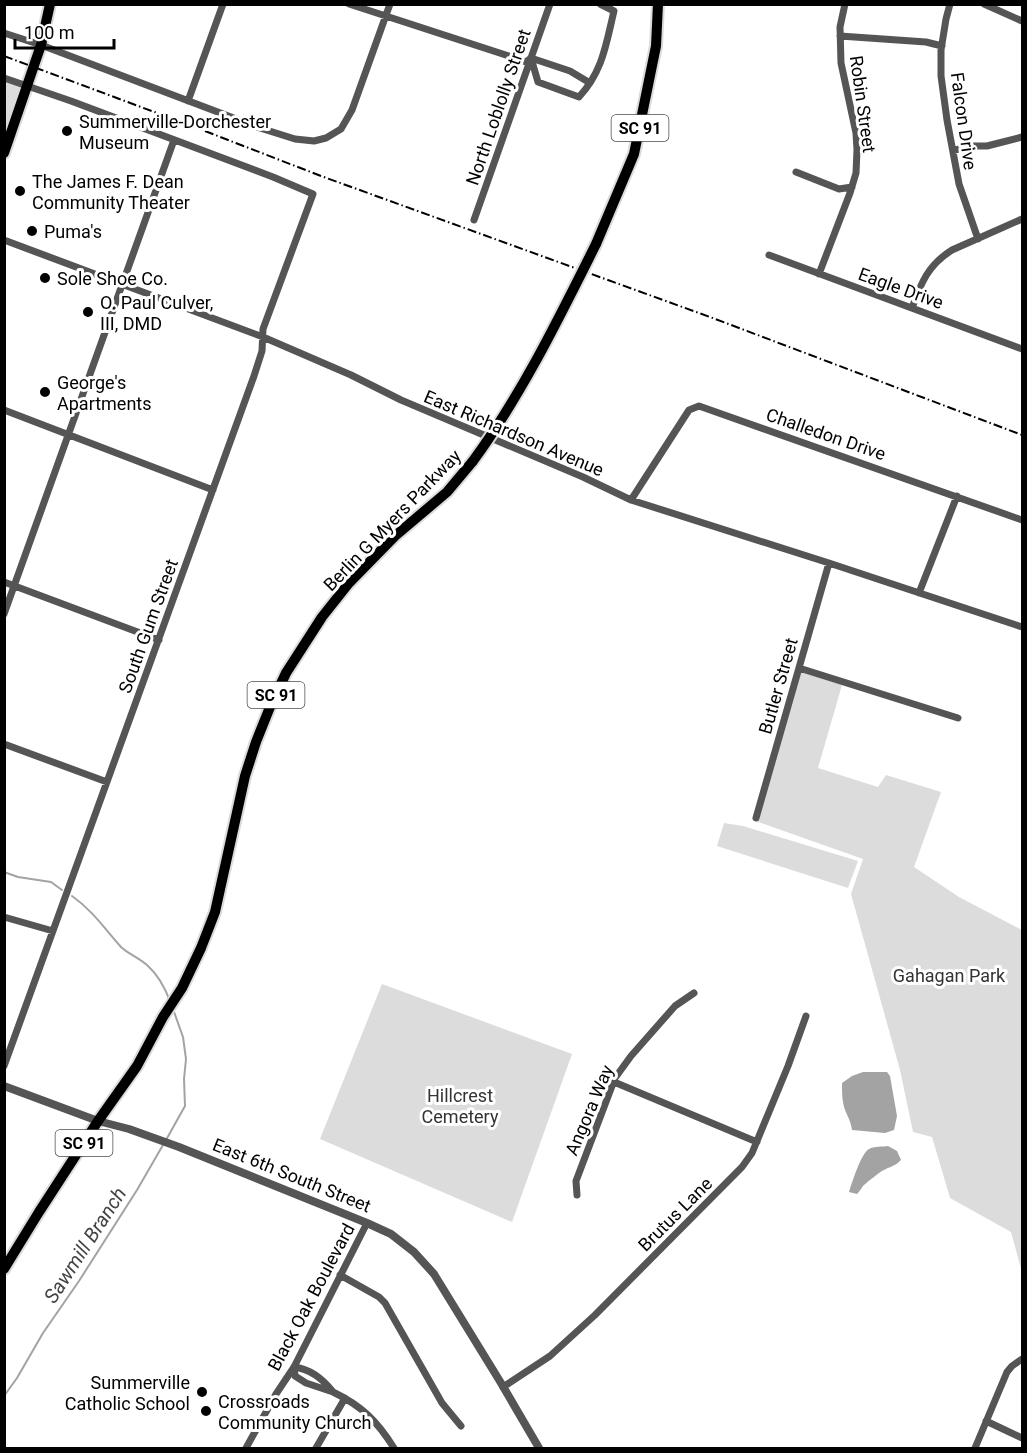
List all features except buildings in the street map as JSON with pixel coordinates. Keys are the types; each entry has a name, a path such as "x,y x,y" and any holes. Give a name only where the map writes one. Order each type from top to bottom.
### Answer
{"main road":[{"path":"4,153 41,45 50,4"},
{"name":"Berlin G Myers Parkway","path":"4,1269 98,1121 137,1066 163,1017 182,988 201,948 216,912 245,776 253,750 286,673 322,617 349,583 395,536 447,492 496,430 517,396 596,244 634,154 656,45 658,4"}],"street":[{"path":"188,101 223,4"},
{"path":"349,4 526,62 531,58"},
{"path":"4,33 260,128 295,139 314,141 326,138 341,129 352,110 390,4"},
{"name":"North Loblolly Street","path":"474,220 550,4"},
{"path":"531,58 538,81 579,97 597,72 614,11 600,4"},
{"name":"Robin Street","path":"819,274 856,173 857,142 841,63 840,27 845,4"},
{"name":"Falcon Drive","path":"950,4 942,46 942,76 947,120 959,184 978,239"},
{"path":"984,4 1023,21"},
{"path":"840,36 926,42 942,46"},
{"path":"531,58 570,71 590,82"},
{"path":"4,78 174,140 4,614"},
{"path":"953,151 967,146 987,146 1023,136"},
{"name":"South Gum Street","path":"4,1066 254,376 262,351 263,329 313,194 174,140"},
{"path":"796,172 839,189 852,187"},
{"path":"912,308 922,281 937,261 952,250 1023,219"},
{"name":"East Richardson Avenue","path":"4,240 263,337 631,500 1023,627"},
{"name":"Eagle Drive","path":"769,255 1023,349"},
{"name":"Challedon Drive","path":"631,500 689,410 699,406 1023,520"},
{"path":"4,410 213,490"},
{"path":"919,593 957,496"},
{"name":"Butler Street","path":"756,818 829,563"},
{"path":"4,582 159,640"},
{"path":"799,668 958,718"},
{"path":"4,744 107,783"},
{"path":"4,917 53,931"},
{"name":"Angora Way","path":"577,1195 576,1181 614,1082 631,1056 675,1006 693,993"},
{"name":"Brutus Lane","path":"502,1385 550,1356 595,1315 742,1167 757,1142 806,1016"},
{"path":"614,1082 757,1142"},
{"name":"East 6th South Street","path":"4,1086 98,1121 129,1129 179,1147 367,1222 391,1234 414,1252 434,1274 539,1449"},
{"name":"Black Oak Boulevard","path":"246,1449 276,1394 294,1367 367,1222"},
{"path":"340,1275 379,1297 385,1304 442,1403 461,1426"},
{"path":"976,1448 1007,1372 1023,1359"},
{"path":"333,1392 320,1378 302,1368 294,1367 295,1376 306,1383 353,1402 386,1435 394,1449"},
{"path":"316,1449 345,1398"},
{"path":"986,1421 1023,1438"}],"green space":[{"path":"5,78 27,86 5,139"},
{"name":"Gahagan Park","path":"801,672 842,685 818,768 878,787 886,775 941,792 914,867 959,897 1022,930 1022,1272 1011,1232 950,1198 932,1137 913,1132 900,1070 851,894 863,859 753,820"},
{"path":"724,823 743,826 858,861 848,888 717,846"},
{"name":"Hillcrest Cemetery","path":"382,984 572,1054 512,1222 320,1139"}],"shaded area":[{"path":"863,1072 887,1072 890,1076 897,1116 894,1130 885,1133 852,1130 843,1103 842,1083"},
{"path":"888,1146 897,1151 901,1160 875,1176 857,1194 849,1192 866,1152 873,1147"}],"waterway":[{"path":"4,872 18,877 51,882 62,890"},
{"path":"72,896 92,914 121,947 152,970 170,1001"},
{"path":"166,1140 185,1106 186,1059 183,1037 173,1009"},
{"name":"Sawmill Branch","path":"4,1396 137,1190 163,1145"}],"railway":[{"path":"4,56 321,176 710,317 1022,435"}],"place":[{"name":"Summerville-Dorchester Museum","path":"67,131"},
{"name":"The James F. Dean Community Theater","path":"20,191"},
{"name":"Puma's","path":"32,231"},
{"name":"Sole Shoe Co.","path":"45,278"},
{"name":"O. Paul Culver, III, DMD","path":"88,312"},
{"name":"George's Apartments","path":"45,392"},
{"name":"Summerville Catholic School","path":"202,1392"},
{"name":"Crossroads Community Church","path":"206,1411"}]}
